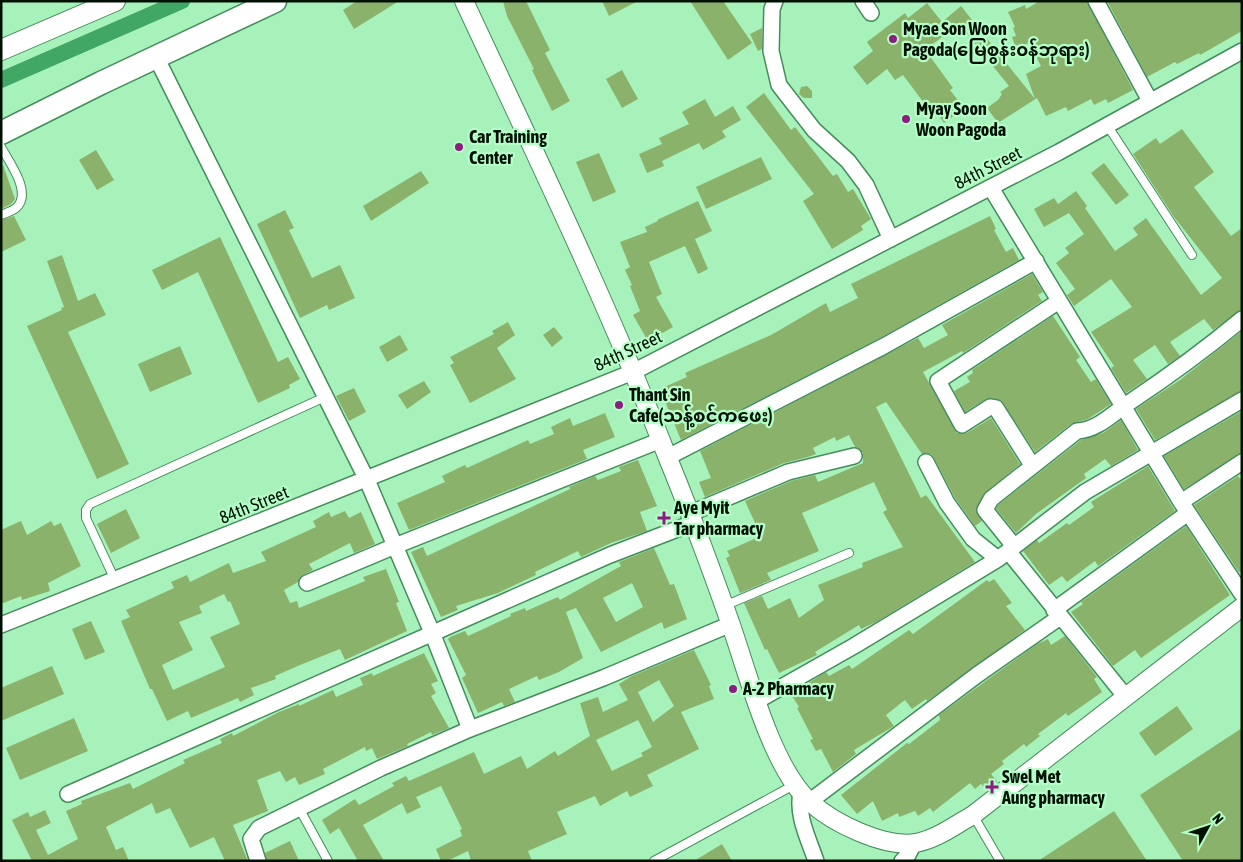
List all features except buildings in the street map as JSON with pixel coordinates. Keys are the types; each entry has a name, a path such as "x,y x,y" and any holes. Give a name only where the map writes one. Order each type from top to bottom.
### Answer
{"main road":[{"path":"1,50 115,1"},
{"path":"1,133 275,1"}],"street":[{"path":"464,1 633,372 668,457 783,767 801,793 851,830 892,841 914,843 935,837 973,815 1125,696 1242,608"},
{"path":"774,1 772,9 772,51 779,85 814,130 848,161 866,185 891,239"},
{"path":"1096,1 1150,100"},
{"name":"84th Street","path":"1,625 633,372 991,188 1242,51"},
{"path":"156,57 367,480 433,634 470,729"},
{"path":"991,188 1184,508 1242,594"},
{"path":"668,457 884,346 1036,261"},
{"path":"1032,465 996,408 990,407 962,425 938,381 1059,300"},
{"path":"1125,696 1007,552 985,510 991,499 1077,431 1084,431 1097,425 1198,356 1242,319"},
{"path":"757,701 854,646 1007,552 1085,492 1242,400"},
{"path":"307,584 395,546 661,440"},
{"path":"68,794 433,634 691,518 788,472 854,456"},
{"path":"926,462 947,503 973,539 1007,552"},
{"path":"816,861 800,813 801,793 977,675 1057,613 1242,462"},
{"path":"258,861 251,839 259,828 381,768 470,729 603,678 731,624"},
{"path":"902,861 908,855 914,843"}],"lane":[{"path":"1107,125 1192,255"},
{"path":"1,147 22,188 22,200 15,209 1,215"},
{"path":"116,580 86,518 86,510 90,504 325,397"},
{"path":"724,606 849,552"},
{"path":"654,861 801,793"},
{"path":"300,808 328,861"},
{"path":"973,815 1000,861"}],"waterway":[{"path":"1,80 182,1"}],"place":[{"name":"Myae Son Woon Pagoda(မြေစွန်း၀န်ဘုရား)","path":"893,39"},
{"name":"Myay Soon Woon Pagoda","path":"906,119"},
{"name":"Car Training Center","path":"459,147"},
{"name":"Thant Sin Cafe(သန့်စင်ကဖေး)","path":"619,405"},
{"name":"Aye Myit Tar pharmacy","path":"664,518"},
{"name":"A-2 Pharmacy","path":"733,689"},
{"name":"Swel Met Aung pharmacy","path":"992,787"}]}
